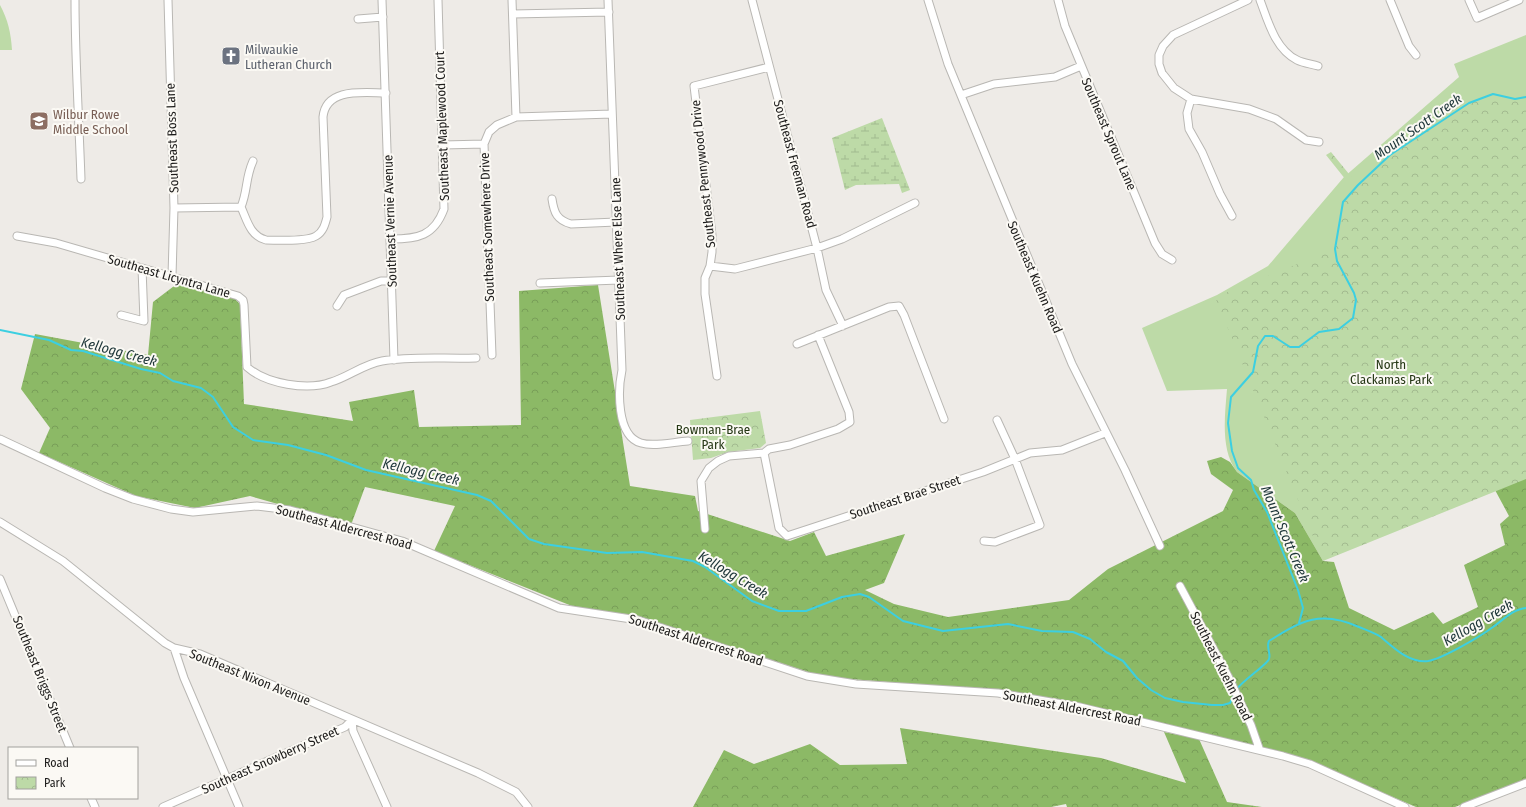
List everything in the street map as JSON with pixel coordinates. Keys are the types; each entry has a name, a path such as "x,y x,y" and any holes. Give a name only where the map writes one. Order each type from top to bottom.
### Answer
{"street":[{"path":"75,0 75,72 78,93 81,179"},
{"name":"Southeast Boss Lane","path":"168,0 174,208 172,276"},
{"name":"Southeast Vernie Avenue","path":"382,0 394,360"},
{"name":"Southeast Maplewood Court","path":"391,239 420,236 436,225 441,217 446,200 438,0"},
{"path":"512,0 516,117"},
{"name":"Southeast Where Else Lane","path":"608,0 622,370 620,379 621,413 627,433 639,443 649,445 688,441"},
{"name":"Southeast Freeman Road","path":"752,0 817,248 826,290 843,326"},
{"name":"Southeast Kuehn Road","path":"928,0 948,64 1072,364 1125,470 1160,546"},
{"name":"Southeast Sprout Lane","path":"1058,0 1065,26 1155,243 1162,254 1172,260"},
{"path":"1248,0 1178,32 1168,39 1163,46 1159,64 1162,73 1174,88 1191,99 1249,108 1276,120 1306,140 1319,142"},
{"path":"1260,0 1275,37 1285,49 1296,60 1318,66"},
{"path":"1390,0 1409,46 1416,55"},
{"path":"1469,0 1476,18 1519,0"},
{"path":"513,14 609,12"},
{"path":"358,18 383,18"},
{"name":"Southeast Pennywood Drive","path":"769,66 694,86 712,234 710,266 736,269 817,248 842,239 915,203"},
{"path":"961,95 994,84 1055,76 1081,66"},
{"path":"253,161 246,175 246,196 242,207 252,230 260,238 266,240 309,239 316,236 321,232 327,218 323,117 326,104 340,95 386,93"},
{"path":"1191,99 1187,113 1189,129 1202,152 1220,194 1232,216"},
{"name":"Southeast Somewhere Drive","path":"492,355 484,144 490,132 497,125 516,117 612,114"},
{"path":"443,145 484,144"},
{"path":"552,199 556,214 565,222 571,224 616,222"},
{"path":"174,208 242,207"},
{"name":"Southeast Licyntra Lane","path":"17,236 56,244 238,296 243,300 247,367 278,382 304,386 317,386 331,382 370,365 394,360"},
{"path":"710,266 705,278 705,294 718,376"},
{"path":"121,315 144,321 142,268"},
{"path":"540,283 619,280"},
{"path":"337,306 344,295 381,282 392,281"},
{"path":"797,344 889,308 898,306 904,315 944,419"},
{"path":"705,529 701,481 709,468 729,456 764,453 769,449 790,445 838,429 850,422 849,412 818,335"},
{"path":"394,360 476,358"},
{"path":"984,541 996,542 1040,525 1015,459 997,420"},
{"name":"Southeast Brae Street","path":"764,453 780,528 787,536 976,474 1034,452 1062,450 1106,433"},
{"name":"Southeast Aldercrest Road","path":"0,439 105,488 133,499 171,509 193,512 258,506 290,510 402,542 559,608 638,620 807,676 856,684 998,693 1080,707 1259,748 1310,764 1406,807"},
{"name":"Southeast Nixon Avenue","path":"0,522 63,561 165,643 174,648 200,654 478,773 522,796 528,807"},
{"name":"Southeast Briggs Street","path":"0,578 2,589 70,747"},
{"name":"Southeast Kuehn Road","path":"1180,586 1228,676 1255,733 1259,748"},
{"path":"174,648 184,678 239,807"},
{"path":"352,720 353,731 387,807"},
{"name":"Southeast Snowberry Street","path":"163,807 345,727 352,720"},
{"path":"1464,807 1526,783"}],"green space":[{"path":"0,5 9,27 12,50 0,50"},
{"name":"North Clackamas Park","path":"1526,35 1526,172 1323,561 1295,513 1237,472 1228,453 1226,443 1225,410 1227,389 1167,391 1142,328 1217,295 1268,266 1344,177 1459,77 1454,64"},
{"name":"North Clackamas Park","path":"1493,94 1515,99 1526,97 1526,479 1323,561 1215,297 1335,249 1343,202 1354,190 1326,155 1331,152 1358,185 1390,155 1469,103"},
{"path":"882,118 910,190 902,193 899,184 856,185 845,190 832,138"},
{"path":"178,283 234,298 240,304 244,404 353,421 349,402 414,390 419,427 521,425 519,291 598,285 630,486 695,496 698,511 790,541 814,532 826,556 905,534 884,583 865,590 894,604 948,617 1069,600 1108,569 1223,511 1233,490 1211,474 1207,461 1221,457 1230,462 1237,472 1295,513 1323,561 1334,562 1349,608 1394,630 1433,612 1443,624 1478,607 1464,565 1505,545 1500,524 1509,516 1495,490 1526,478 1526,779 1455,807 1416,807 1309,761 1016,692 824,677 625,614 577,608 434,551 455,506 365,487 351,525 250,496 195,508 136,496 39,453 50,428 21,389 35,334 148,355 153,302"},
{"name":"Bowman-Brae Park","path":"760,411 766,443 760,448 728,452 711,458 693,460 690,420"},
{"path":"900,728 1101,758 1186,783 1164,732 1199,739 1227,802 1262,807 1067,807 1066,804 1051,807 693,807 724,750 754,764 810,744 840,765 907,764"}],"waterway":[{"name":"Mount Scott Creek","path":"1299,623 1303,608 1298,590 1267,512 1254,490 1251,480 1238,468 1232,451 1228,423 1231,397 1253,372 1258,346 1265,336 1273,336 1290,347 1299,347 1319,332 1339,329 1353,318 1356,300 1354,293 1337,261 1335,249 1343,202 1358,185 1390,155 1469,103 1493,94 1515,99 1526,97"},
{"name":"Kellogg Creek","path":"0,330 49,340 71,350 83,351 141,369 160,373 173,381 201,388 213,397 233,427 253,440 288,445 326,455 366,470 477,495 491,501 529,539 544,544 607,553 642,552 693,561 705,567 752,601 779,611 806,611 842,597 860,594 869,597 903,621 943,631 1008,624 1042,631 1073,632 1090,639 1106,652 1123,661 1137,678 1151,690 1165,698 1183,702 1223,705 1230,703 1234,695"},
{"name":"Kellogg Creek","path":"1237,689 1244,681 1268,661 1269,641 1302,623 1312,620 1323,618 1346,622 1381,637 1402,654 1414,660 1428,661 1461,647 1512,613 1526,608"}],"place":[{"name":"Milwaukie Lutheran Church","path":"231,56"},
{"name":"Wilbur Rowe Middle School","path":"39,121"}]}
